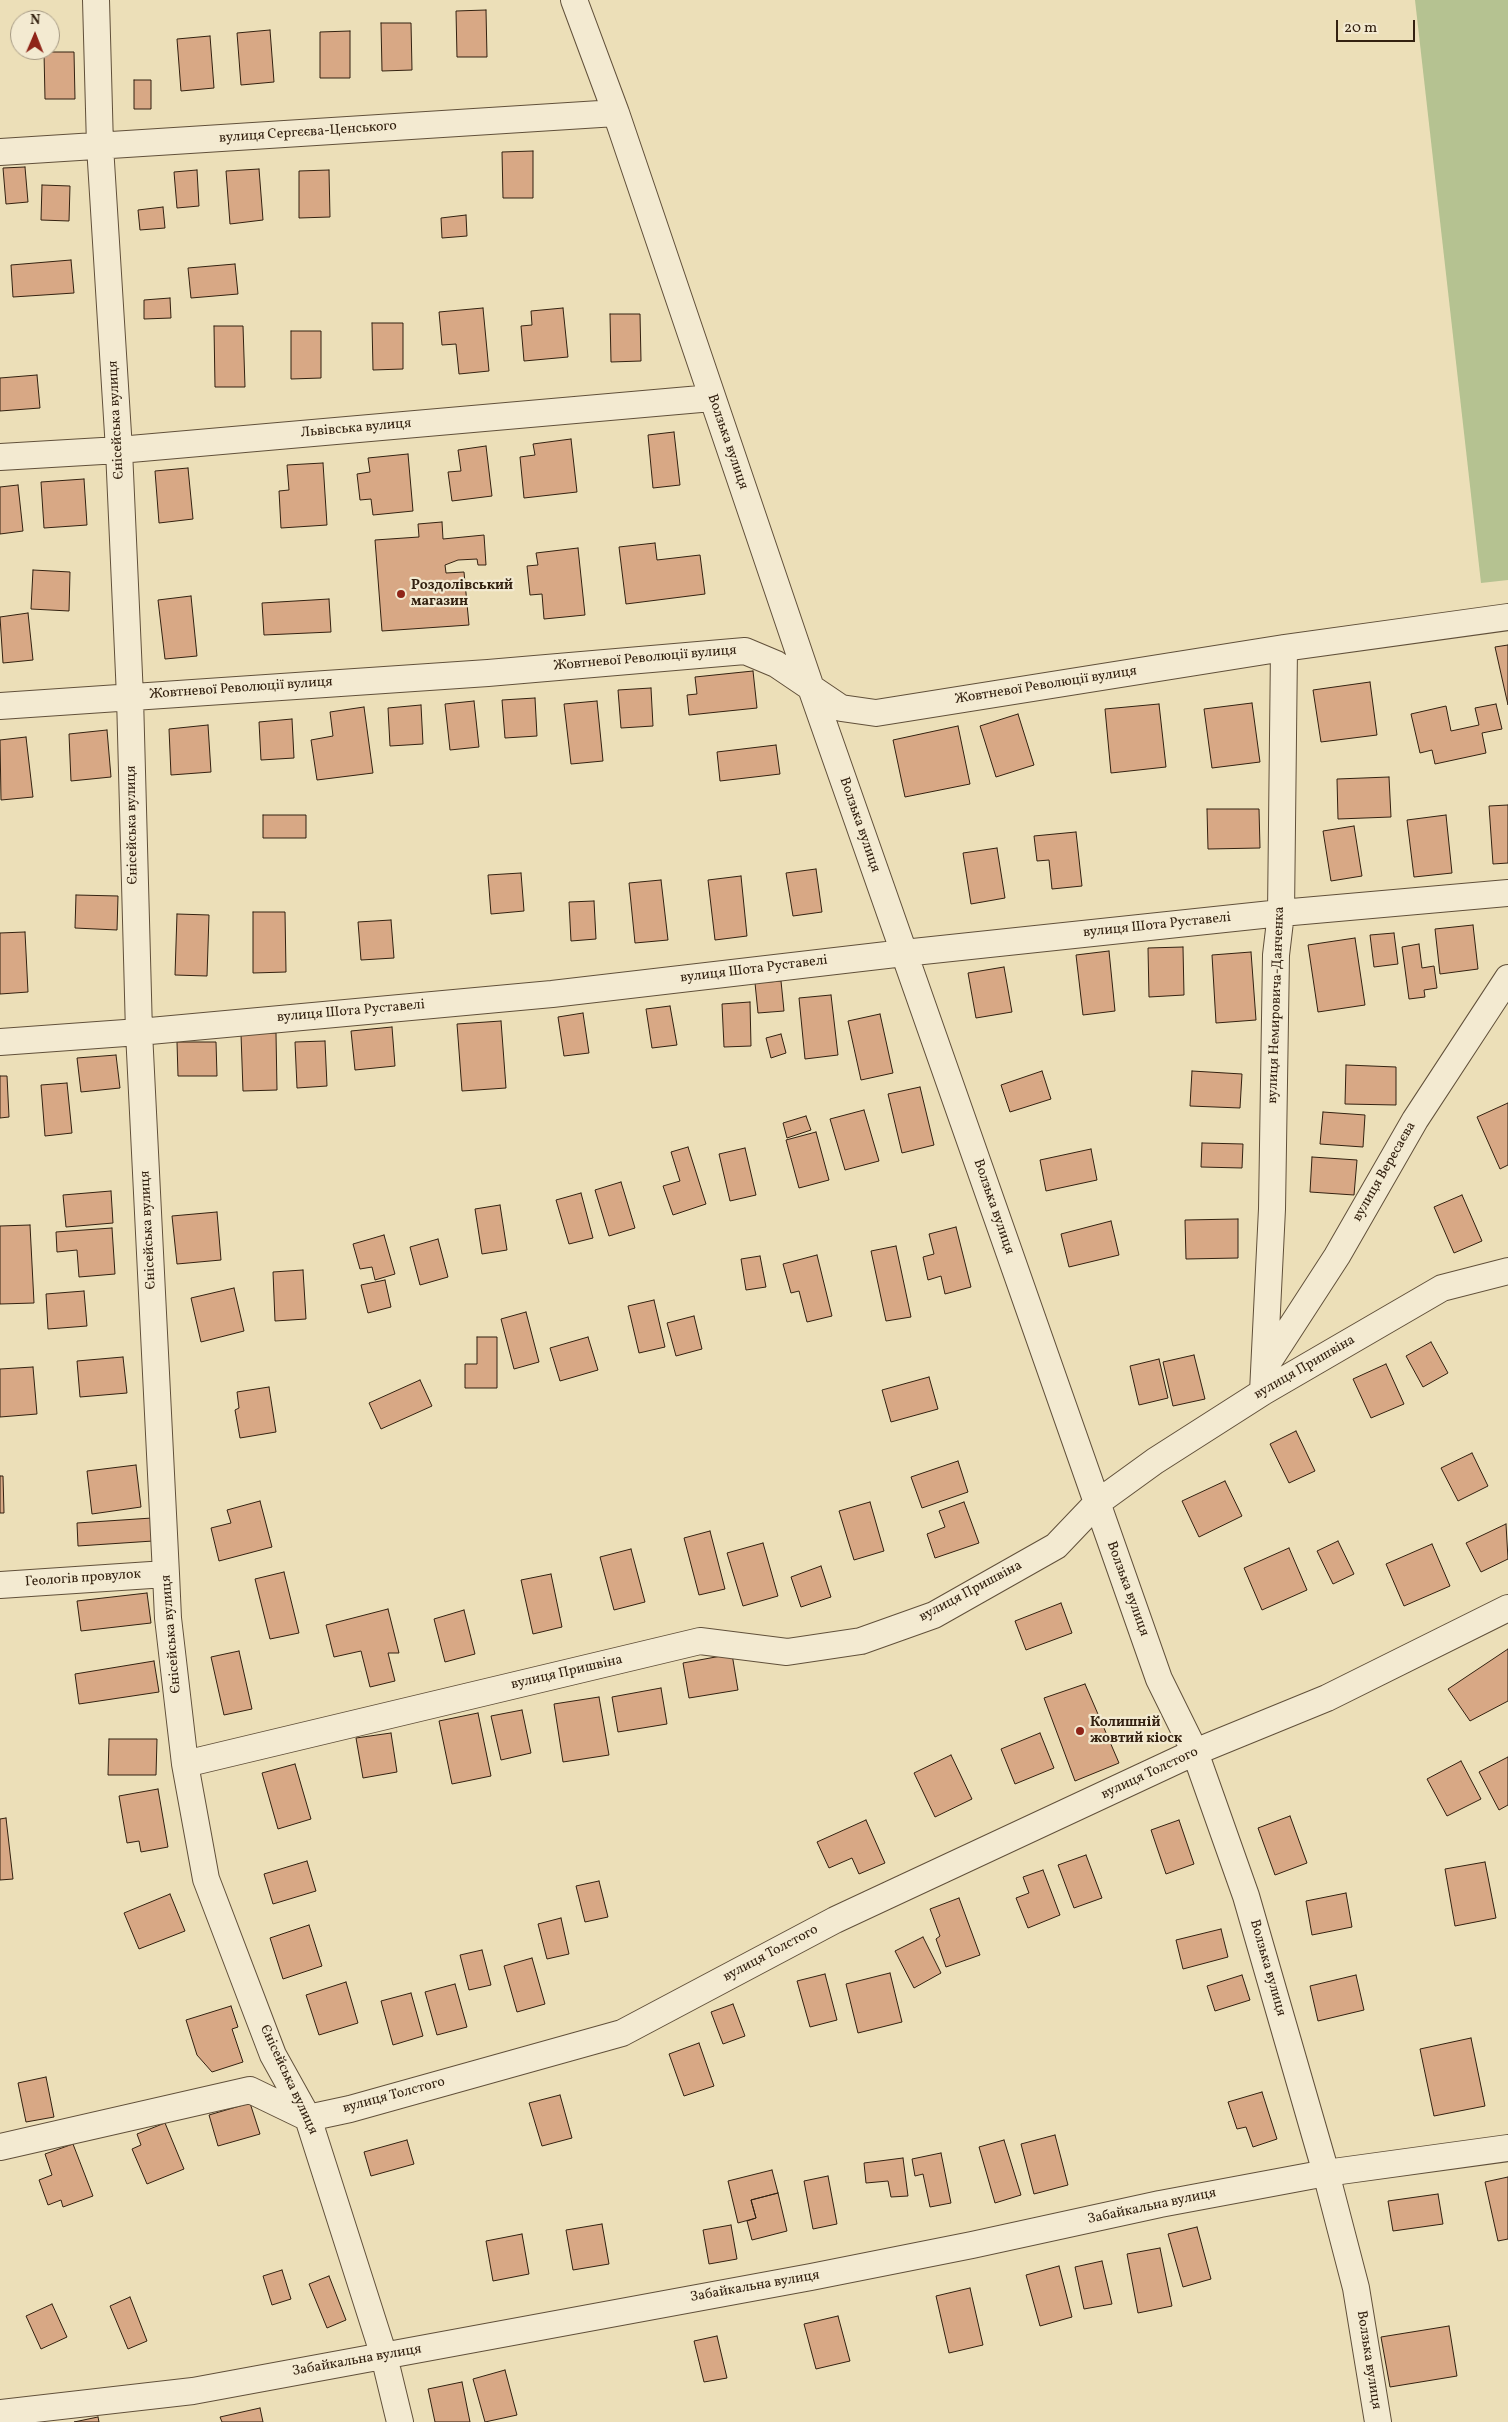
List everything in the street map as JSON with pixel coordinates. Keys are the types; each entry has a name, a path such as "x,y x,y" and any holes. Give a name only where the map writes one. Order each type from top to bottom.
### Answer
{"street":[{"name":"Єнісейська вулиця","path":"96,0 100,146 119,450 130,697 139,1032 168,1618 185,1764 206,1879 273,2055 308,2118 384,2356 400,2422"},
{"name":"Волзька вулиця","path":"574,0 616,114 810,685 1097,1503 1160,1679 1195,1752 1246,1896 1326,2173 1356,2288 1378,2422"},
{"name":"вулиця Сергєєва-Ценського","path":"0,152 616,114"},
{"name":"Львівська вулиця","path":"0,457 119,450 712,398"},
{"name":"Жовтневої Революції вулиця","path":"0,706 488,673 745,650 776,664 810,685 841,708 876,713 1284,648 1508,617"},
{"name":"вулиця Немировича-Данченка","path":"1264,1380 1272,1210 1276,955 1281,912 1284,648"},
{"name":"вулиця Шота Руставелі","path":"0,1042 139,1032 552,994 1281,912 1508,893"},
{"name":"вулиця Вересаєва","path":"1264,1380 1415,1120 1508,978"},
{"name":"вулиця Пришвіна","path":"185,1764 700,1641 788,1652 861,1641 934,1615 1056,1546 1097,1503 1264,1380 1442,1288 1508,1271"},
{"name":"Геологів провулок","path":"0,1584 166,1574"},
{"name":"вулиця Толстого","path":"308,2118 350,2109 622,2033 835,1920 1195,1752 1327,1698 1508,1608"},
{"path":"0,2147 250,2090 308,2118"},
{"name":"Забайкальна вулиця","path":"0,2413 193,2391 811,2277 972,2245 1160,2204 1326,2173 1508,2148"}],"green space":[{"path":"1415,0 1508,0 1508,580 1481,583"}],"building":[{"path":"486,10 487,57 457,57 456,11"},
{"path":"381,23 411,23 412,70 382,71"},
{"path":"270,30 274,82 241,85 237,33"},
{"path":"350,31 350,78 320,78 320,32"},
{"path":"210,36 214,88 181,91 177,39"},
{"path":"60,52 74,52 75,99 45,99 44,60 60,60"},
{"path":"134,80 151,80 151,109 134,109"},
{"path":"533,151 533,198 503,198 502,152"},
{"path":"25,167 28,202 6,204 3,168"},
{"path":"259,169 263,220 230,224 226,171"},
{"path":"197,170 199,206 177,208 174,172"},
{"path":"329,170 330,217 299,218 299,171"},
{"path":"42,185 70,186 69,221 41,220"},
{"path":"163,207 165,228 140,230 138,210"},
{"path":"466,215 467,236 442,238 441,218"},
{"path":"71,260 74,293 13,297 11,265"},
{"path":"235,264 238,294 191,298 188,268"},
{"path":"170,298 171,318 144,319 144,300"},
{"path":"483,308 489,371 459,374 456,344 442,345 439,312"},
{"path":"563,308 568,357 524,361 521,326 532,325 531,311"},
{"path":"610,314 640,314 641,361 611,362"},
{"path":"372,323 403,323 403,369 373,370"},
{"path":"214,326 243,326 245,387 215,387"},
{"path":"291,331 321,331 321,378 291,379"},
{"path":"37,375 40,408 0,411 0,378"},
{"path":"674,432 680,485 653,488 648,435"},
{"path":"571,439 577,492 524,498 520,457 535,455 533,444"},
{"path":"486,446 492,496 452,501 448,472 461,471 458,450"},
{"path":"408,454 413,511 373,515 371,499 360,500 357,474 370,472 368,458"},
{"path":"323,463 327,525 281,528 279,491 289,490 287,465"},
{"path":"188,468 193,519 159,523 155,471"},
{"path":"84,479 87,525 44,528 41,482"},
{"path":"18,485 23,531 0,534 0,487"},
{"path":"442,522 443,539 484,535 486,565 478,565 477,559 458,560 445,565 446,573 464,572 469,625 382,631 375,540 419,537 418,524"},
{"path":"655,543 657,560 700,555 705,594 626,604 619,547"},
{"path":"578,548 585,615 544,619 542,594 530,595 527,566 538,565 536,553"},
{"path":"33,570 70,572 69,611 31,609"},
{"path":"191,596 197,656 165,659 158,600"},
{"path":"329,599 331,632 264,635 262,603"},
{"path":"28,613 33,660 3,663 0,617"},
{"path":"1508,645 1508,705 1495,647"},
{"path":"753,671 757,708 689,715 687,695 697,694 695,677"},
{"path":"1370,682 1377,735 1321,742 1313,690"},
{"path":"651,688 653,726 621,728 618,690"},
{"path":"535,698 537,736 505,738 502,700"},
{"path":"474,701 479,747 450,750 445,704"},
{"path":"597,701 603,761 571,764 564,704"},
{"path":"1252,703 1260,762 1212,768 1204,709"},
{"path":"1159,704 1166,767 1111,773 1105,709"},
{"path":"1496,704 1502,729 1482,733 1486,753 1435,764 1432,750 1420,753 1411,714 1446,706 1451,731 1479,725 1475,708"},
{"path":"421,705 423,744 390,746 388,708"},
{"path":"364,707 373,773 317,780 311,740 333,736 330,712"},
{"path":"1018,714 1034,765 996,777 980,726"},
{"path":"292,719 294,758 261,760 259,722"},
{"path":"208,725 211,772 171,775 169,729"},
{"path":"958,726 970,784 905,797 893,740"},
{"path":"107,730 111,777 71,781 69,734"},
{"path":"26,737 33,797 1,800 0,740"},
{"path":"776,745 780,774 720,781 717,752"},
{"path":"1389,777 1391,817 1338,819 1337,779"},
{"path":"1508,805 1508,863 1493,864 1489,806"},
{"path":"1207,809 1259,809 1260,848 1208,849"},
{"path":"263,815 306,815 306,838 263,838"},
{"path":"1446,815 1452,873 1414,877 1407,820"},
{"path":"1354,826 1362,876 1331,881 1323,831"},
{"path":"1076,832 1082,886 1052,889 1049,860 1037,861 1034,836"},
{"path":"997,848 1005,898 971,904 963,853"},
{"path":"816,869 822,912 793,916 786,873"},
{"path":"521,873 524,911 491,914 488,875"},
{"path":"741,876 747,936 715,940 708,880"},
{"path":"661,880 668,940 635,943 629,883"},
{"path":"76,895 118,896 117,930 75,928"},
{"path":"594,901 596,939 571,941 569,902"},
{"path":"253,912 285,912 286,972 253,973"},
{"path":"177,914 209,915 207,976 175,975"},
{"path":"391,920 394,958 361,960 358,922"},
{"path":"1473,925 1478,969 1440,974 1435,929"},
{"path":"25,932 28,992 0,994 0,933"},
{"path":"1394,933 1398,964 1374,967 1370,935"},
{"path":"1355,938 1365,1005 1318,1012 1308,945"},
{"path":"1419,944 1422,968 1434,966 1437,988 1424,990 1425,997 1409,999 1402,947"},
{"path":"1183,947 1184,995 1149,997 1148,948"},
{"path":"1109,951 1115,1011 1083,1015 1076,955"},
{"path":"1251,952 1256,1020 1216,1023 1212,955"},
{"path":"1004,967 1012,1012 976,1018 968,973"},
{"path":"781,981 784,1011 758,1013 755,983"},
{"path":"831,995 838,1055 805,1059 799,998"},
{"path":"750,1002 751,1046 724,1047 722,1004"},
{"path":"670,1006 677,1045 652,1048 646,1009"},
{"path":"583,1013 589,1053 564,1056 558,1017"},
{"path":"880,1014 893,1073 861,1080 848,1021"},
{"path":"501,1021 506,1088 462,1091 457,1024"},
{"path":"392,1027 395,1066 355,1070 351,1031"},
{"path":"276,1033 277,1090 243,1091 241,1034"},
{"path":"781,1034 786,1053 771,1058 766,1038"},
{"path":"325,1041 327,1086 297,1088 295,1042"},
{"path":"177,1042 216,1042 217,1076 178,1076"},
{"path":"116,1055 120,1088 81,1092 77,1058"},
{"path":"1346,1065 1396,1067 1396,1105 1345,1104"},
{"path":"1042,1071 1051,1099 1010,1112 1001,1085"},
{"path":"1192,1071 1242,1074 1240,1108 1190,1106"},
{"path":"0,1076 7,1076 9,1117 0,1118"},
{"path":"67,1083 72,1133 45,1136 41,1085"},
{"path":"920,1087 934,1145 902,1153 888,1094"},
{"path":"1508,1103 1508,1165 1500,1169 1477,1117"},
{"path":"864,1110 879,1161 845,1170 830,1119"},
{"path":"1323,1112 1365,1115 1363,1147 1320,1144"},
{"path":"806,1116 811,1130 787,1138 783,1123"},
{"path":"816,1132 829,1180 799,1188 786,1140"},
{"path":"1202,1143 1243,1144 1242,1168 1201,1167"},
{"path":"688,1147 706,1204 673,1215 663,1186 680,1181 671,1152"},
{"path":"745,1148 756,1195 730,1201 719,1154"},
{"path":"1091,1149 1097,1180 1046,1191 1040,1160"},
{"path":"1312,1157 1357,1160 1354,1195 1310,1192"},
{"path":"621,1182 635,1228 609,1236 595,1190"},
{"path":"111,1191 113,1223 66,1227 63,1195"},
{"path":"581,1193 593,1238 569,1244 556,1200"},
{"path":"1462,1195 1482,1241 1454,1253 1434,1207"},
{"path":"500,1205 507,1250 482,1254 475,1209"},
{"path":"217,1212 221,1260 177,1264 172,1216"},
{"path":"1238,1219 1238,1258 1186,1259 1185,1220"},
{"path":"1111,1221 1119,1255 1069,1267 1061,1234"},
{"path":"30,1225 34,1303 0,1304 0,1226"},
{"path":"956,1227 971,1287 945,1294 941,1276 928,1280 923,1257 934,1254 929,1234"},
{"path":"112,1228 115,1274 79,1277 77,1250 57,1252 56,1232"},
{"path":"384,1235 395,1274 375,1280 372,1267 360,1269 353,1244"},
{"path":"438,1239 448,1277 420,1285 410,1247"},
{"path":"896,1246 911,1317 886,1321 871,1251"},
{"path":"817,1255 832,1316 807,1322 799,1291 791,1293 783,1264"},
{"path":"760,1256 766,1287 746,1290 741,1259"},
{"path":"303,1270 306,1319 275,1321 273,1272"},
{"path":"385,1280 391,1307 368,1313 361,1285"},
{"path":"234,1288 244,1331 201,1342 191,1298"},
{"path":"84,1291 87,1326 48,1329 46,1294"},
{"path":"654,1300 665,1347 639,1353 628,1306"},
{"path":"526,1312 539,1362 514,1369 501,1319"},
{"path":"694,1316 702,1349 676,1356 667,1323"},
{"path":"477,1337 497,1337 497,1388 465,1388 465,1364 477,1364"},
{"path":"588,1337 598,1370 560,1381 550,1348"},
{"path":"1431,1342 1448,1373 1423,1387 1406,1356"},
{"path":"1194,1355 1205,1399 1173,1406 1163,1362"},
{"path":"123,1357 127,1393 80,1397 77,1361"},
{"path":"1159,1359 1168,1398 1139,1405 1130,1366"},
{"path":"1386,1364 1404,1404 1371,1418 1353,1379"},
{"path":"33,1367 37,1414 0,1417 0,1369"},
{"path":"929,1377 938,1409 891,1422 882,1390"},
{"path":"420,1380 432,1406 381,1429 369,1403"},
{"path":"269,1387 276,1432 240,1438 235,1410 239,1408 237,1392"},
{"path":"1296,1431 1315,1471 1289,1483 1270,1444"},
{"path":"1472,1453 1488,1486 1458,1501 1441,1468"},
{"path":"958,1461 968,1492 922,1508 911,1477"},
{"path":"136,1465 141,1507 92,1514 87,1471"},
{"path":"0,1476 3,1476 4,1513 0,1513"},
{"path":"1225,1481 1242,1516 1199,1537 1182,1501"},
{"path":"260,1501 272,1547 219,1561 211,1528 231,1523 227,1510"},
{"path":"870,1502 884,1551 854,1560 839,1511"},
{"path":"964,1502 979,1543 935,1558 927,1534 945,1527 939,1511"},
{"path":"152,1518 153,1541 78,1546 77,1523"},
{"path":"1506,1524 1508,1559 1481,1572 1466,1543"},
{"path":"710,1531 725,1589 699,1595 684,1538"},
{"path":"1338,1541 1354,1574 1333,1584 1317,1551"},
{"path":"763,1543 778,1596 743,1606 727,1553"},
{"path":"1432,1544 1450,1586 1404,1606 1386,1564"},
{"path":"1289,1548 1307,1590 1262,1610 1244,1568"},
{"path":"631,1549 645,1602 614,1610 600,1557"},
{"path":"821,1566 831,1597 801,1607 791,1577"},
{"path":"284,1572 299,1633 270,1639 255,1579"},
{"path":"551,1574 562,1627 533,1634 521,1580"},
{"path":"147,1593 151,1623 81,1631 77,1601"},
{"path":"1061,1603 1072,1633 1026,1650 1015,1621"},
{"path":"388,1609 399,1653 388,1653 395,1681 370,1687 361,1651 334,1657 326,1625"},
{"path":"464,1610 475,1654 445,1662 434,1619"},
{"path":"1508,1649 1508,1701 1470,1721 1448,1689"},
{"path":"239,1651 252,1709 224,1715 211,1657"},
{"path":"732,1654 738,1690 689,1698 683,1663"},
{"path":"154,1661 159,1692 79,1704 75,1674"},
{"name":"Колишній жовтий кіоск","path":"1085,1684 1119,1763 1075,1781 1044,1698"},
{"path":"661,1688 667,1724 618,1732 612,1697"},
{"path":"599,1697 609,1755 563,1762 554,1704"},
{"path":"522,1710 531,1753 501,1760 491,1716"},
{"path":"478,1713 491,1776 452,1784 439,1721"},
{"path":"391,1733 397,1772 363,1778 356,1738"},
{"path":"1040,1733 1054,1768 1015,1784 1001,1749"},
{"path":"109,1739 157,1739 156,1775 108,1775"},
{"path":"951,1755 972,1799 935,1817 914,1773"},
{"path":"1508,1757 1508,1805 1499,1810 1479,1772"},
{"path":"1461,1761 1481,1799 1447,1816 1427,1779"},
{"path":"295,1764 311,1819 278,1829 262,1773"},
{"path":"158,1789 168,1847 141,1852 139,1841 127,1843 119,1796"},
{"path":"1290,1816 1307,1863 1275,1875 1258,1828"},
{"path":"6,1818 13,1879 0,1880 0,1819"},
{"path":"866,1820 885,1863 859,1874 852,1858 829,1868 817,1842"},
{"path":"1179,1820 1194,1864 1166,1874 1151,1830"},
{"path":"1086,1855 1102,1898 1074,1908 1058,1865"},
{"path":"307,1861 316,1891 273,1904 264,1874"},
{"path":"1485,1862 1496,1918 1455,1926 1445,1869"},
{"path":"1043,1870 1060,1915 1028,1928 1016,1898 1029,1893 1023,1877"},
{"path":"599,1881 608,1917 585,1922 576,1886"},
{"path":"1346,1893 1352,1927 1312,1935 1306,1901"},
{"path":"170,1894 185,1931 139,1949 124,1913"},
{"path":"959,1898 980,1955 946,1967 936,1939 940,1936 930,1909"},
{"path":"561,1918 569,1954 547,1959 538,1924"},
{"path":"309,1925 322,1966 283,1979 270,1938"},
{"path":"1221,1929 1228,1957 1183,1969 1176,1940"},
{"path":"923,1937 941,1973 914,1988 895,1951"},
{"path":"482,1950 491,1985 469,1990 460,1955"},
{"path":"532,1958 545,2004 517,2012 504,1966"},
{"path":"890,1973 902,2022 858,2033 846,1984"},
{"path":"825,1974 837,2020 810,2027 797,1981"},
{"path":"1242,1975 1250,2000 1215,2011 1207,1986"},
{"path":"1356,1975 1364,2010 1318,2021 1310,1986"},
{"path":"346,1982 358,2023 319,2035 306,1995"},
{"path":"455,1984 467,2027 437,2035 425,1992"},
{"path":"411,1993 423,2036 393,2045 381,2001"},
{"path":"733,2004 745,2036 723,2044 711,2012"},
{"path":"231,2006 238,2027 232,2029 243,2062 212,2072 197,2055 186,2020"},
{"path":"1471,2038 1485,2106 1434,2116 1420,2049"},
{"path":"699,2043 714,2086 684,2096 669,2054"},
{"path":"46,2077 54,2117 26,2122 18,2083"},
{"path":"1262,2092 1277,2139 1253,2147 1246,2127 1237,2129 1228,2102"},
{"path":"560,2095 572,2138 542,2146 529,2103"},
{"path":"250,2103 260,2134 218,2146 209,2115"},
{"path":"165,2123 184,2169 147,2184 132,2149 141,2145 137,2134"},
{"path":"1055,2135 1068,2185 1034,2194 1021,2144"},
{"path":"407,2140 414,2164 371,2176 364,2152"},
{"path":"1004,2140 1021,2195 995,2203 979,2147"},
{"path":"73,2144 93,2196 63,2207 61,2200 48,2205 39,2180 52,2175 45,2154"},
{"path":"941,2153 951,2203 930,2207 923,2174 915,2176 912,2159"},
{"path":"903,2158 908,2196 891,2197 888,2181 866,2183 864,2163"},
{"path":"772,2170 778,2193 751,2200 756,2218 738,2223 728,2181"},
{"path":"828,2176 837,2224 813,2229 804,2181"},
{"path":"1508,2177 1508,2239 1498,2241 1485,2182"},
{"path":"778,2193 787,2231 752,2240 747,2221 756,2218 751,2200"},
{"path":"1438,2194 1443,2224 1393,2231 1388,2201"},
{"path":"602,2224 609,2264 573,2270 566,2230"},
{"path":"731,2225 737,2259 709,2264 703,2230"},
{"path":"1197,2227 1211,2279 1183,2287 1168,2234"},
{"path":"522,2234 529,2274 493,2281 486,2241"},
{"path":"1160,2248 1172,2306 1138,2313 1127,2254"},
{"path":"1102,2261 1112,2304 1084,2309 1075,2267"},
{"path":"1059,2266 1072,2317 1040,2326 1026,2275"},
{"path":"282,2270 291,2299 272,2305 263,2276"},
{"path":"329,2276 346,2320 327,2328 309,2284"},
{"path":"970,2288 983,2345 949,2353 936,2296"},
{"path":"130,2297 147,2341 128,2349 110,2306"},
{"path":"52,2304 67,2337 41,2349 26,2316"},
{"path":"838,2316 850,2361 816,2369 804,2324"},
{"path":"1449,2326 1457,2376 1390,2387 1381,2337"},
{"path":"717,2336 727,2378 704,2382 694,2341"},
{"path":"505,2370 517,2415 485,2422 473,2379"},
{"path":"462,2382 470,2422 435,2422 428,2389"},
{"path":"260,2408 263,2422 222,2422 220,2417"},
{"path":"98,2417 99,2422 74,2422"}],"place":[{"name":"Роздолівський магазин","path":"401,594"},
{"name":"Колишній жовтий кіоск","path":"1080,1731"}]}
